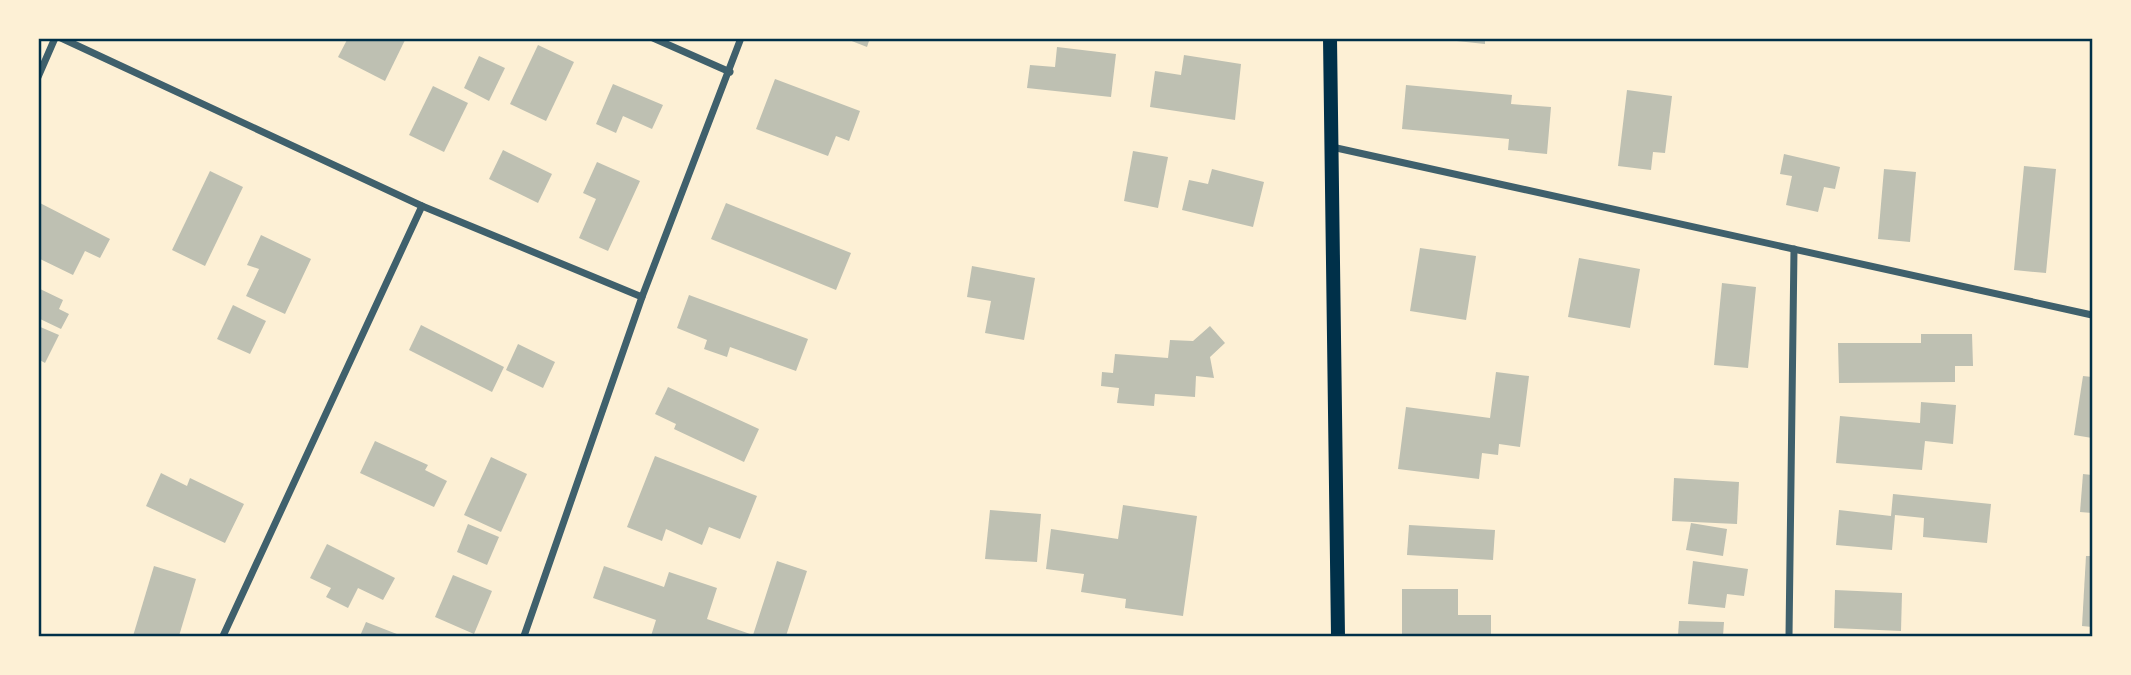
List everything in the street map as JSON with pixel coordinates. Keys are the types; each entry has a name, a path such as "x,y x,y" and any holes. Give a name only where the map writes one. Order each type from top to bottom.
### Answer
{"main road":[{"path":"1330,38 1338,636"}],"street":[{"path":"38,77 55,38"},
{"path":"61,38 422,205 642,297"},
{"path":"653,38 730,72"},
{"path":"524,636 642,297 741,38"},
{"path":"1332,147 2092,315"},
{"path":"223,636 422,205"},
{"path":"1789,636 1794,249"}],"building":[{"path":"348,38 406,38 385,81 338,57"},
{"path":"844,38 870,38 867,47"},
{"path":"1485,38 1485,44 1447,40"},
{"path":"538,45 574,62 546,121 510,104"},
{"path":"1057,47 1116,54 1111,97 1027,88 1030,65 1055,67"},
{"path":"1184,55 1241,64 1235,120 1150,107 1155,71 1181,75"},
{"path":"479,56 505,68 489,101 464,88"},
{"path":"775,79 860,111 849,141 836,136 828,156 756,129"},
{"path":"613,84 663,105 652,129 623,116 616,133 596,124"},
{"path":"1406,85 1512,95 1511,104 1551,107 1547,154 1508,150 1509,139 1402,129"},
{"path":"433,86 468,103 444,152 409,135"},
{"path":"1627,90 1672,96 1665,153 1653,152 1651,170 1618,166"},
{"path":"503,150 552,174 538,203 489,179"},
{"path":"1133,151 1168,157 1158,208 1124,201"},
{"path":"1784,154 1840,167 1835,189 1824,187 1818,212 1786,205 1792,176 1780,174"},
{"path":"597,162 640,181 608,251 579,238 596,199 583,193"},
{"path":"2024,166 2056,169 2046,273 2014,270"},
{"path":"1212,169 1264,182 1253,227 1182,210 1189,180 1208,184"},
{"path":"1884,169 1916,172 1910,242 1878,239"},
{"path":"210,171 243,187 205,266 172,250"},
{"path":"38,202 110,239 100,258 85,251 73,275 38,258"},
{"path":"726,203 851,253 836,290 711,239"},
{"path":"261,235 311,259 285,314 246,296 259,269 247,265"},
{"path":"1420,248 1476,256 1466,320 1410,311"},
{"path":"1579,258 1640,269 1630,328 1568,317"},
{"path":"972,266 1035,278 1024,340 985,333 991,301 967,297"},
{"path":"1722,283 1756,287 1748,368 1714,365"},
{"path":"38,288 63,300 59,309 69,314 61,329 38,318"},
{"path":"689,295 808,339 796,371 730,347 727,357 704,349 707,340 677,328"},
{"path":"233,305 266,321 250,354 217,339"},
{"path":"421,325 504,367 492,392 409,350"},
{"path":"38,326 59,335 45,363 38,359"},
{"path":"1210,326 1225,343 1210,357 1214,378 1196,376 1195,397 1155,394 1154,406 1117,403 1119,388 1101,386 1102,372 1113,373 1115,354 1168,358 1170,340 1193,341"},
{"path":"1921,334 1972,334 1973,366 1955,366 1955,382 1839,383 1838,343 1921,343"},
{"path":"518,344 555,362 543,388 506,370"},
{"path":"1496,372 1529,376 1520,447 1499,444 1498,455 1482,453 1479,479 1398,469 1406,407 1490,418"},
{"path":"2083,376 2092,377 2092,438 2074,435"},
{"path":"668,387 759,429 744,462 674,429 676,424 655,414"},
{"path":"1921,402 1956,405 1953,444 1925,441 1922,470 1836,463 1840,416 1920,423"},
{"path":"375,441 428,465 425,470 447,481 434,507 360,473"},
{"path":"655,456 757,496 740,539 709,527 702,545 666,529 662,541 627,527"},
{"path":"491,457 527,474 501,532 464,515"},
{"path":"161,473 187,486 190,478 244,504 225,543 146,506"},
{"path":"2083,474 2092,475 2092,513 2080,512"},
{"path":"1674,478 1739,482 1737,524 1672,521"},
{"path":"1893,494 1991,504 1987,543 1923,537 1924,518 1895,515 1892,550 1836,545 1839,510 1891,516"},
{"path":"1123,505 1197,516 1183,616 1125,608 1126,599 1081,592 1084,574 1046,569 1051,529 1118,539"},
{"path":"990,510 1041,514 1037,562 985,559"},
{"path":"1691,523 1727,529 1723,556 1686,550"},
{"path":"468,524 499,537 487,565 457,552"},
{"path":"1409,525 1495,530 1493,560 1407,555"},
{"path":"327,544 395,578 383,600 358,588 348,608 326,597 331,588 310,578"},
{"path":"2086,556 2092,556 2092,627 2082,626"},
{"path":"777,561 807,571 786,636 651,636 656,620 593,598 604,566 664,587 669,572 717,588 707,619 753,635"},
{"path":"1693,561 1748,569 1744,596 1727,594 1725,608 1688,604"},
{"path":"154,566 196,579 179,636 133,636"},
{"path":"453,575 492,591 474,634 435,617"},
{"path":"1402,589 1458,589 1458,615 1491,615 1491,636 1402,636"},
{"path":"1835,590 1902,593 1901,631 1834,628"},
{"path":"1679,621 1724,622 1723,636 1678,636"},
{"path":"366,622 402,636 360,636"}]}
